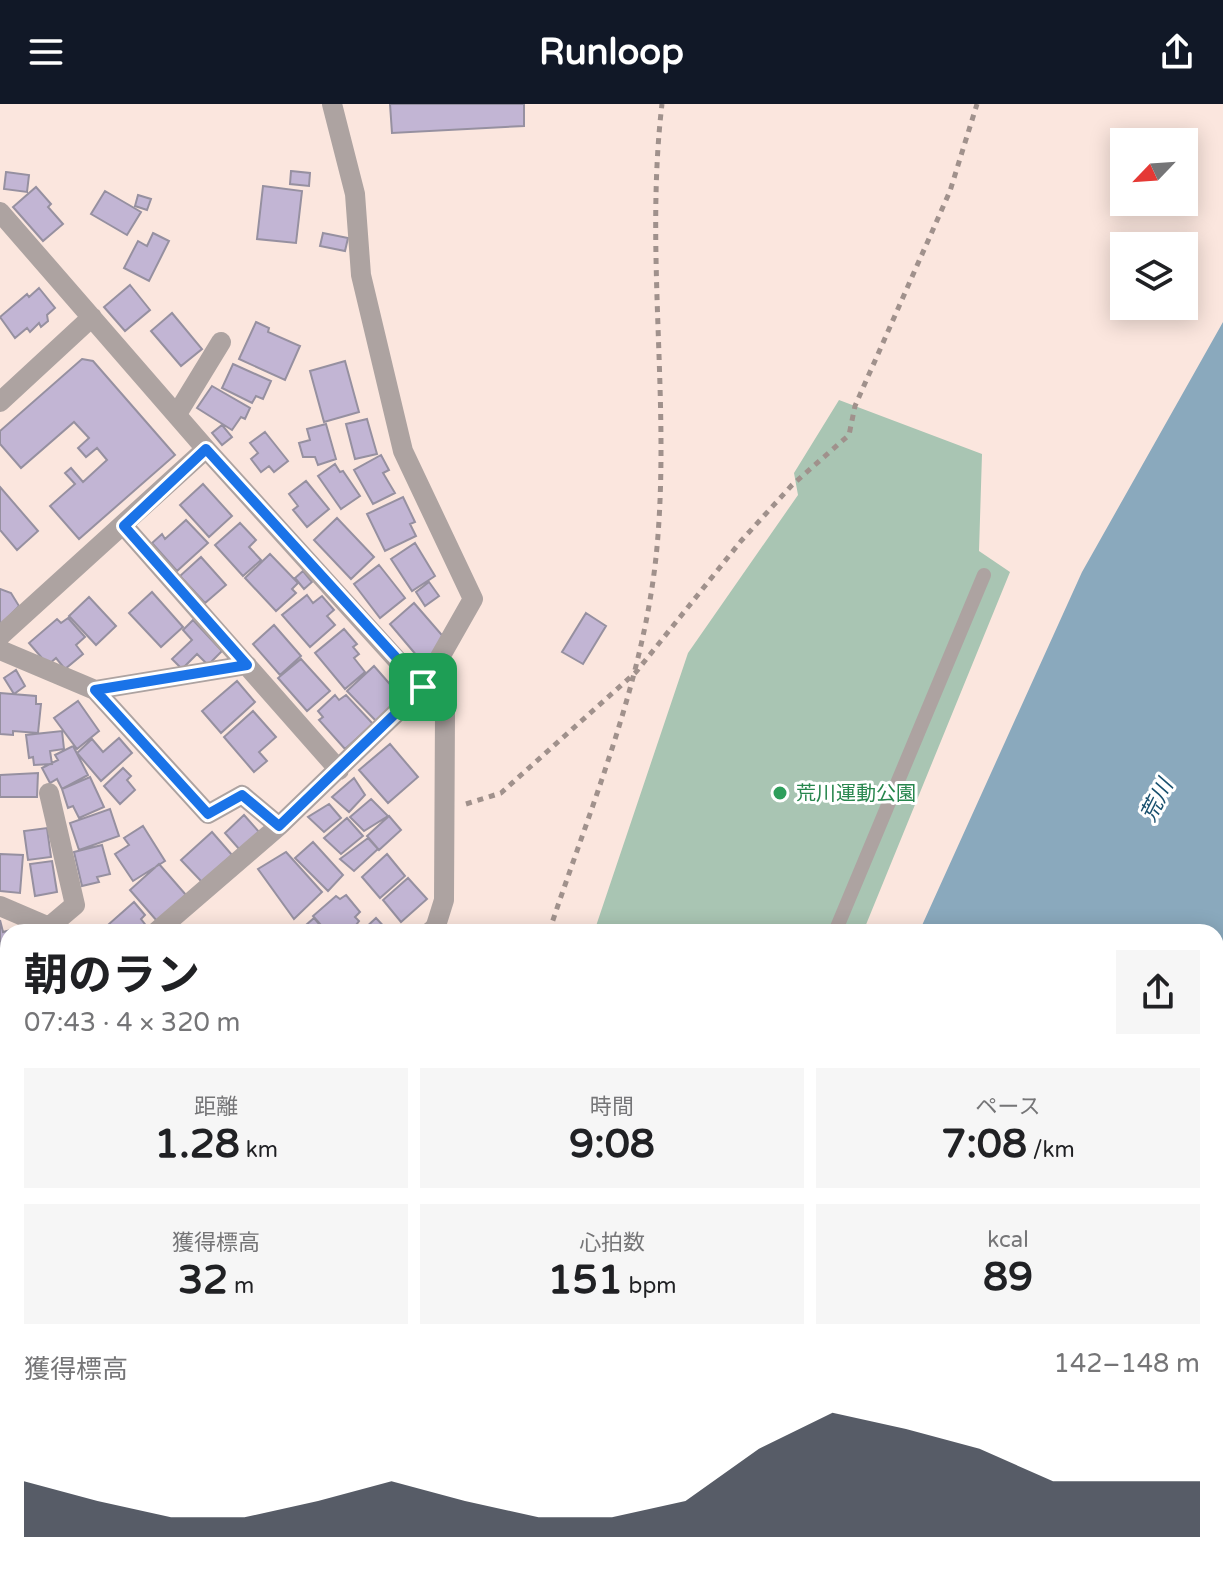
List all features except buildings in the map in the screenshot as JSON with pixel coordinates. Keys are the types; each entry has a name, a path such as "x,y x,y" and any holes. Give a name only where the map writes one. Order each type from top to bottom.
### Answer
{"street":[{"path":"165,924 279,826 423,687 473,599 403,451 361,275 355,194 332,104"},
{"path":"0,212 206,449 445,713 444,900 435,924"},
{"path":"0,402 92,317"},
{"path":"177,414 221,342"},
{"path":"0,636 206,449"},
{"path":"124,526 339,770"},
{"path":"0,650 95,690 208,814 242,795 279,826"},
{"path":"95,690 247,665"},
{"path":"49,793 75,905 56,924"},
{"path":"0,906 40,924"}],"lane":[{"path":"838,924 984,575"}],"path":[{"path":"552,924 636,672 649,616 660,481 655,171 662,104"},
{"path":"445,807 486,800 501,793 636,672 741,541 792,485 849,435 855,406 950,191 977,104"}],"green space":[{"name":"荒川運動公園","path":"839,400 982,454 979,551 1010,572 866,924 597,924 688,653 798,495 794,473"}],"water":[{"name":"荒川","path":"1223,322 1223,924 923,924 1082,572"}],"place":[{"name":"荒川運動公園","path":"780,793"}],"route":[{"path":"206,449 423,687 279,826 242,795 208,814 95,690 247,665 124,526 206,449"}]}
